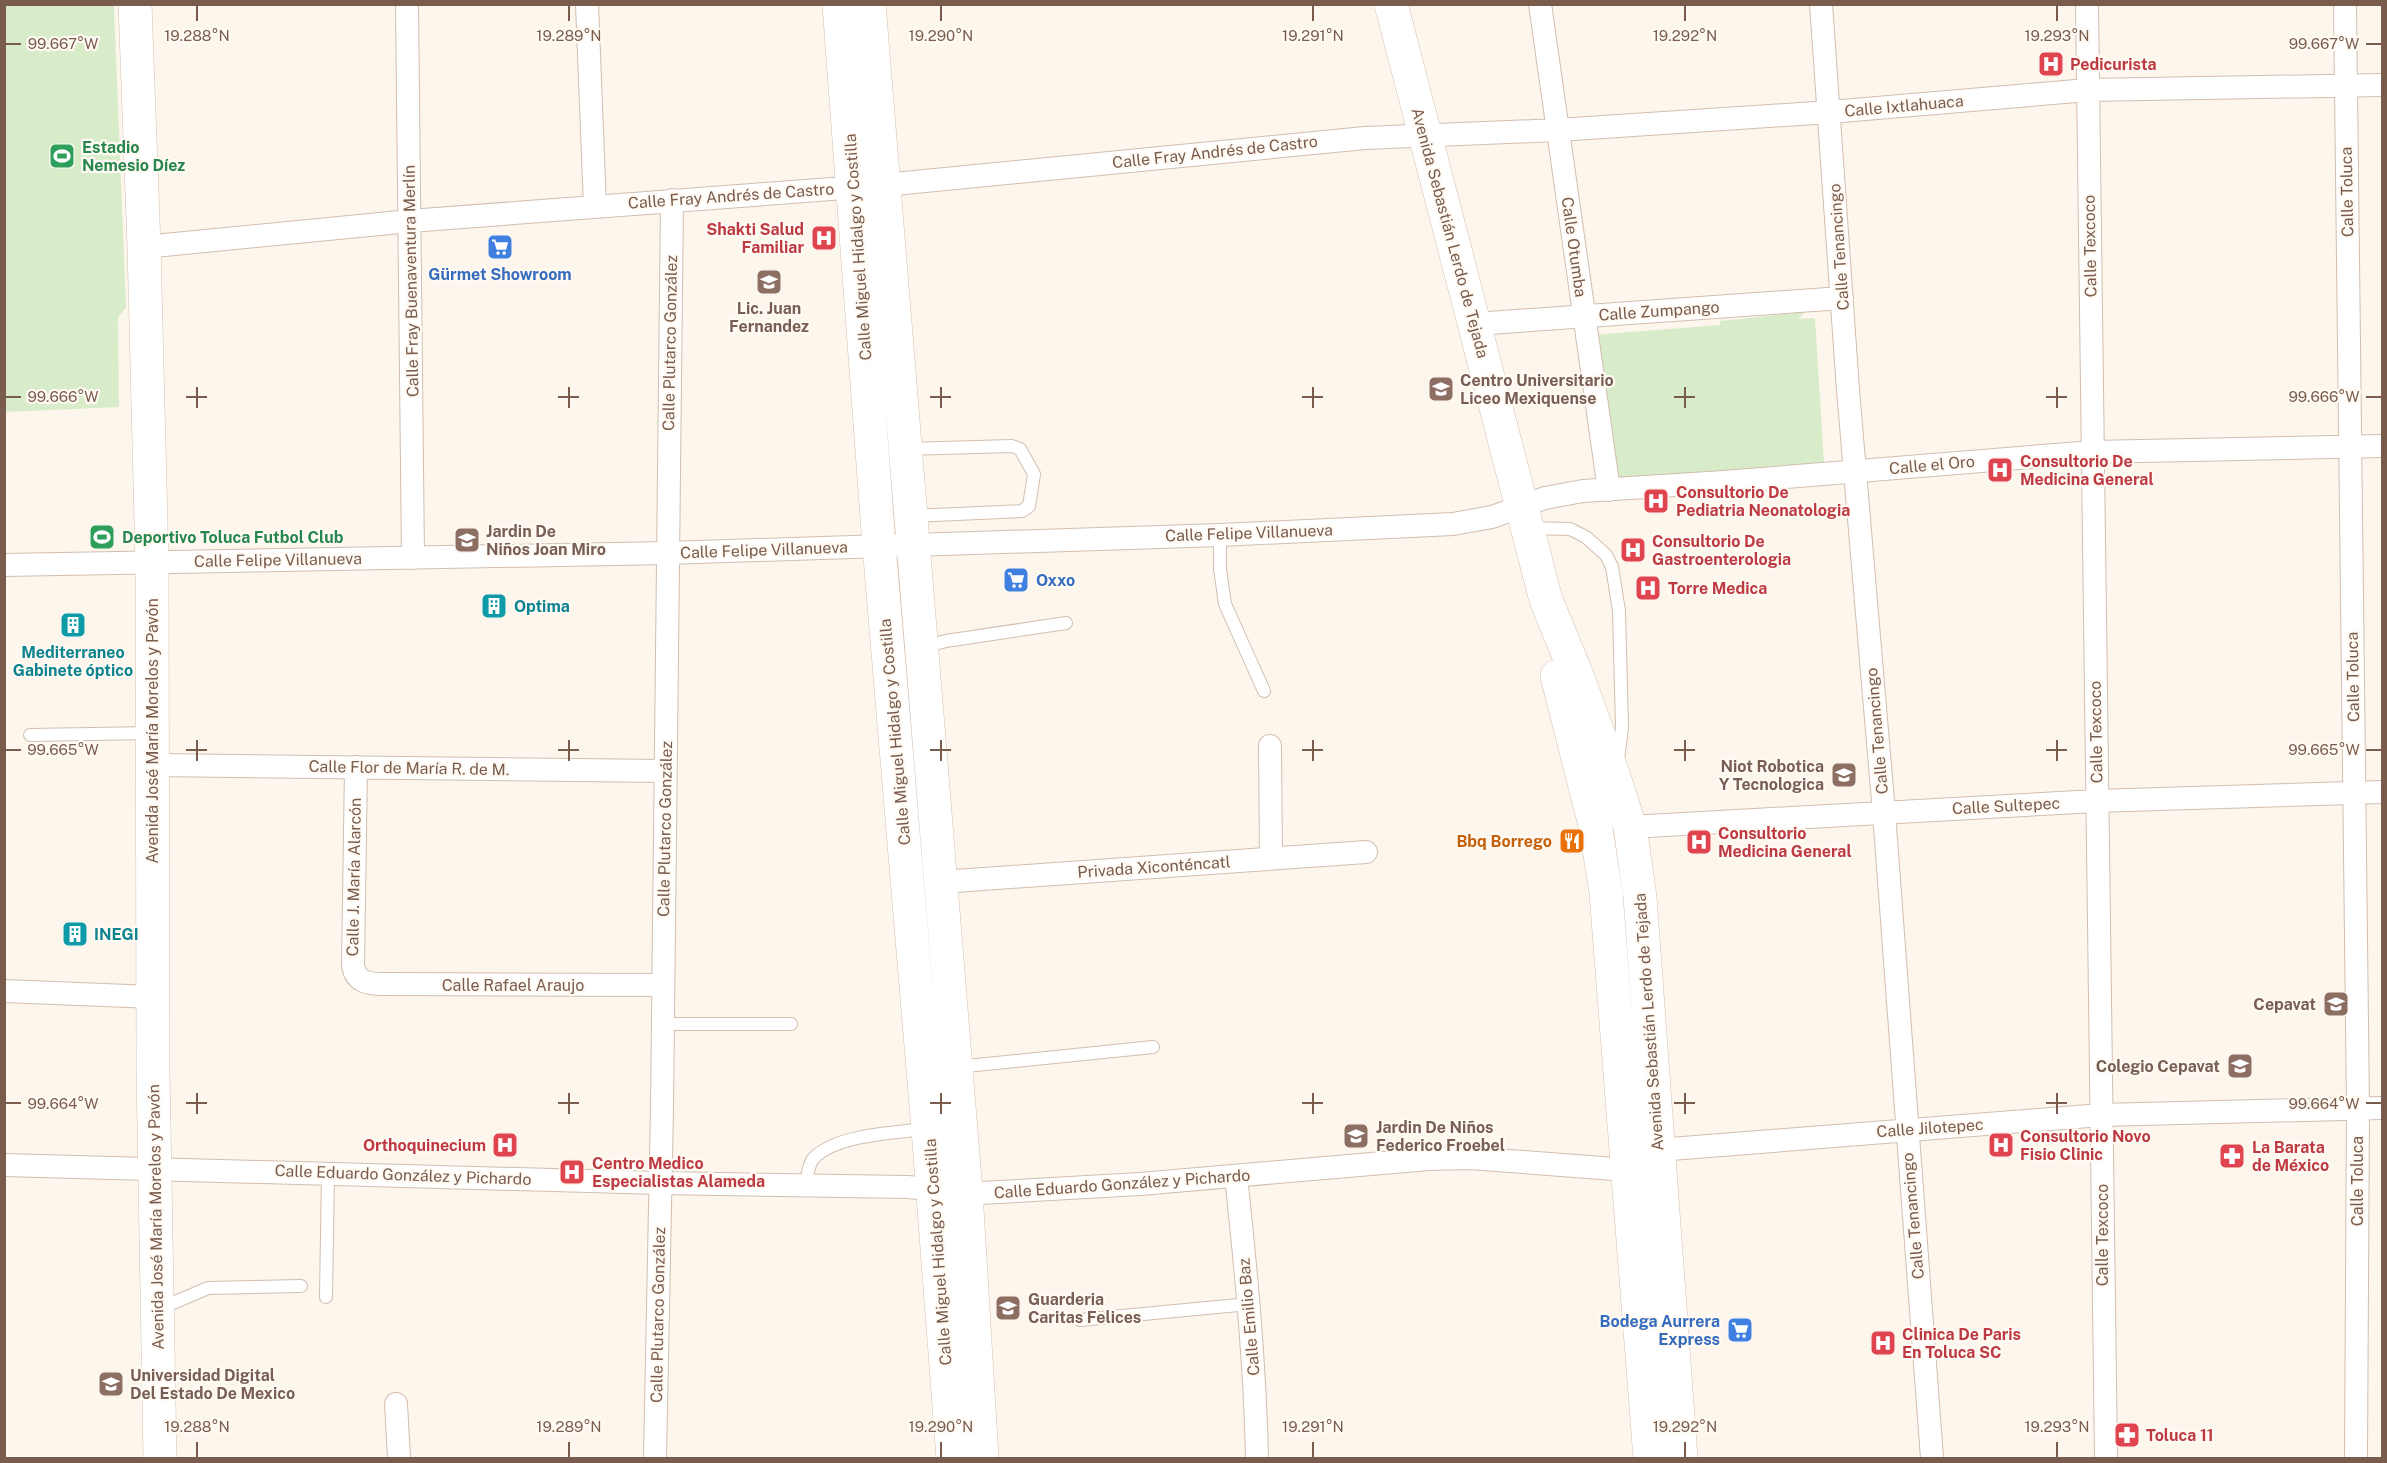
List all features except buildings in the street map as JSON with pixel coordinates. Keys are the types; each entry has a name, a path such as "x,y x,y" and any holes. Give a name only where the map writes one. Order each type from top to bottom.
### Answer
{"main road":[{"name":"Avenida José María Morelos y Pavón","path":"135,4 152,563 153,997 160,1458"},
{"name":"Calle Miguel Hidalgo y Costilla","path":"839,4 869,186 906,449 966,1192 982,1458"},
{"name":"Calle Miguel Hidalgo y Costilla","path":"869,4 869,186 879,545 933,1188 953,1458"},
{"name":"Avenida Sebastián Lerdo de Tejada","path":"1391,4 1546,600 1578,678 1630,827 1640,897 1680,1458"},
{"name":"Avenida Sebastián Lerdo de Tejada","path":"1546,600 1560,692 1575,742 1602,858 1650,1458"}],"street":[{"name":"Calle Fray Buenaventura Merlín","path":"407,4 413,558"},
{"path":"587,4 595,207"},
{"name":"Calle Otumba","path":"1540,4 1609,490"},
{"name":"Calle Tenancingo","path":"1821,4 1854,472 1884,813 1932,1458"},
{"name":"Calle Texcoco","path":"2088,4 2096,801 2106,1458"},
{"name":"Calle Toluca","path":"2345,4 2358,1108 2356,1458"},
{"name":"Calle Ixtlahuaca","path":"1425,136 1558,130 1830,112 2088,90 2382,85"},
{"name":"Calle Fray Andrés de Castro","path":"144,247 410,221 869,186 1305,143 1425,136"},
{"name":"Calle Plutarco González","path":"655,1458 672,200"},
{"name":"Calle Zumpango","path":"1475,324 1842,298"},
{"name":"Calle el Oro","path":"1523,517 1563,494 1609,490 2092,452 2382,446"},
{"name":"Calle Felipe Villanueva","path":"4,565 668,553 879,545 912,530 1220,535 1453,524 1492,518 1523,517"},
{"path":"1270,746 1270,858"},
{"name":"Calle Flor de María R. de M.","path":"153,765 665,771"},
{"name":"Calle J. María Alarcón","path":"356,767 353,966 358,978 364,982"},
{"name":"Calle Sultepec","path":"1630,827 2096,801 2382,792"},
{"name":"Privada Xiconténcatl","path":"941,882 1366,852"},
{"name":"Calle Rafael Araujo","path":"364,982 662,986"},
{"path":"4,991 153,997"},
{"name":"Calle Jilotepec","path":"1658,1150 1906,1129 2101,1116 2382,1108"},
{"name":"Calle Eduardo González y Pichardo","path":"4,1165 933,1188 966,1192 1054,1191 1429,1159 1470,1158 1628,1170"},
{"name":"Calle Emilio Baz","path":"1236,1176 1249,1304 1257,1458"},
{"path":"396,1404 399,1458"}],"lane":[{"path":"906,449 1012,446 1020,449 1034,474 1029,506 1022,511 912,530"},
{"path":"1523,517 1570,530 1597,545 1606,555 1612,567 1619,611 1622,727 1621,747 1614,777"},
{"path":"1220,535 1220,569 1225,604 1264,691"},
{"path":"923,647 946,641 1066,623"},
{"path":"30,735 153,733"},
{"path":"662,1024 791,1024"},
{"path":"956,1067 1153,1047"},
{"path":"806,1185 812,1160 830,1146 890,1133 928,1129"},
{"path":"326,1297 328,1173"},
{"path":"158,1310 208,1288 302,1286"},
{"path":"1080,1320 1249,1304"}],"green space":[{"name":"Estadio Nemesio Díez","path":"4,5 114,5 126,307 118,318 119,407 5,412"},
{"path":"1805,312 1798,319 1815,318 1824,463 1614,483 1593,335 1720,325 1720,321"}],"place":[{"name":"Pedicurista","path":"2051,64"},
{"name":"Estadio Nemesio Díez","path":"62,156"},
{"name":"Shakti Salud Familiar","path":"824,238"},
{"name":"Gürmet Showroom","path":"500,247"},
{"name":"Lic. Juan Fernandez","path":"769,282"},
{"name":"Centro Universitario Liceo Mexiquense","path":"1441,389"},
{"name":"Consultorio De Medicina General","path":"2000,470"},
{"name":"Consultorio De Pediatria Neonatologia","path":"1656,501"},
{"name":"Deportivo Toluca Futbol Club","path":"102,537"},
{"name":"Jardin De Niños Joan Miro","path":"467,540"},
{"name":"Consultorio De Gastroenterologia","path":"1633,550"},
{"name":"Oxxo","path":"1016,580"},
{"name":"Torre Medica","path":"1648,588"},
{"name":"Optima","path":"494,606"},
{"name":"Mediterraneo Gabinete óptico","path":"73,625"},
{"name":"Niot Robotica Y Tecnologica","path":"1844,775"},
{"name":"Bbq Borrego","path":"1572,841"},
{"name":"Consultorio Medicina General","path":"1699,842"},
{"name":"INEGI","path":"75,934"},
{"name":"Cepavat","path":"2336,1004"},
{"name":"Colegio Cepavat","path":"2240,1066"},
{"name":"Jardin De Niños Federico Froebel","path":"1356,1136"},
{"name":"Orthoquinecium","path":"505,1145"},
{"name":"Consultorio Novo Fisio Clinic","path":"2001,1145"},
{"name":"La Barata de México","path":"2232,1156"},
{"name":"Centro Medico Especialistas Alameda","path":"572,1172"},
{"name":"Guarderia Caritas Felices","path":"1008,1308"},
{"name":"Bodega Aurrera Express","path":"1740,1330"},
{"name":"Clinica De Paris En Toluca SC","path":"1883,1343"},
{"name":"Universidad Digital Del Estado De Mexico","path":"111,1384"},
{"name":"Toluca 11","path":"2127,1435"}]}
